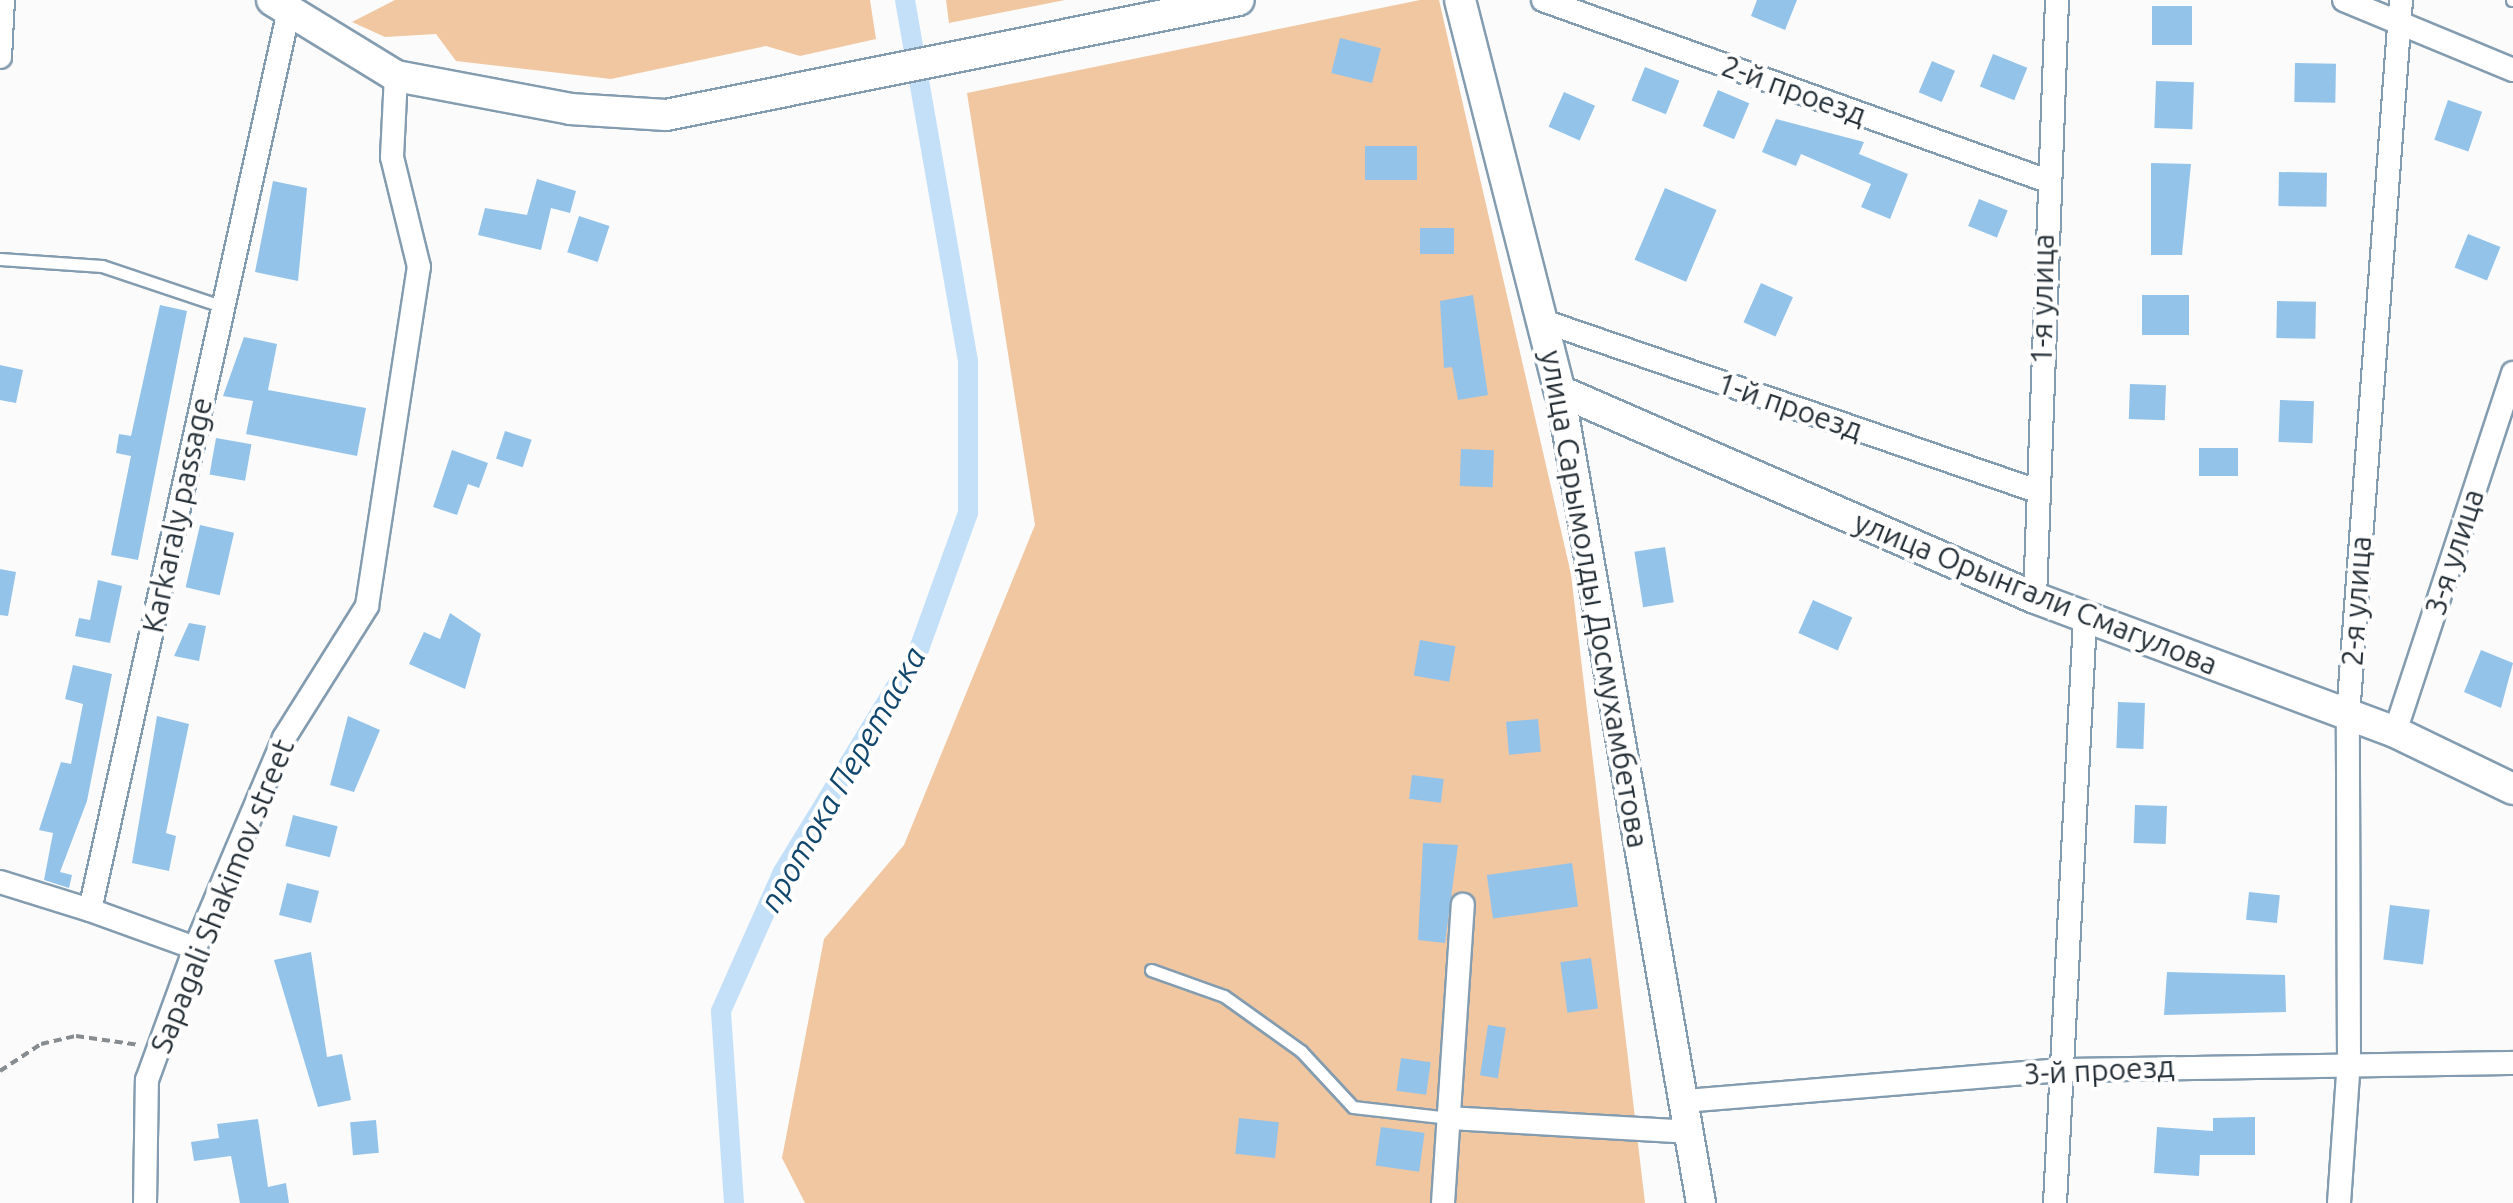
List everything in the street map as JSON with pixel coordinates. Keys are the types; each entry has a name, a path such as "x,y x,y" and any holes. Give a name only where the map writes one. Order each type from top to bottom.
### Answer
{"main road":[{"path":"280,5 396,76 570,109 666,115 795,96 968,62 1239,0"},
{"name":"улица Сарымолды Досмухамбетова","path":"1460,0 1560,391"},
{"name":"улица Орынгали Смагулова","path":"1560,391 2035,598 2396,732 2513,790"}],"street":[{"path":"0,57 3,0"},
{"name":"2-й проезд","path":"1543,0 2045,180"},
{"name":"1-я улица","path":"2035,598 2045,180 2057,0"},
{"path":"2344,0 2513,70"},
{"name":"2-я улица","path":"2338,1203 2349,1060 2348,714 2401,0"},
{"name":"Karkaraly passage","path":"90,910 224,306 280,5"},
{"name":"Sapagali Shakimov street","path":"145,1203 147,1080 195,948 284,738 366,606 419,267 392,157 396,76"},
{"name":"1-й проезд","path":"1542,321 2038,490"},
{"name":"3-я улица","path":"2396,732 2513,373"},
{"name":"улица Сарымолды Досмухамбетова","path":"1560,391 1701,1203"},
{"path":"2054,1203 2085,618"},
{"path":"0,882 195,948"},
{"path":"1443,1203 1463,905"},
{"name":"3-й проезд","path":"1685,1101 2063,1070 2349,1060 2513,1063"},
{"path":"1449,1118 1690,1132"}],"lane":[{"path":"0,259 102,266 224,306"},
{"path":"1151,970 1224,996 1301,1051 1354,1107 1449,1118"}],"path":[{"path":"0,1071 41,1044 76,1036 159,1048"}],"shaded area":[{"path":"395,0 870,0 876,39 800,56 766,46 611,79 456,61 436,34 385,37 352,22"},
{"path":"946,0 1065,0 949,23"},
{"path":"1420,0 1439,0 1571,574 1645,1203 805,1203 782,1158 824,939 904,845 1035,525 967,93"}],"building":[{"path":"1757,0 1797,0 1785,30 1751,16"},
{"path":"2152,6 2192,6 2192,45 2152,45"},
{"path":"1340,38 1381,48 1372,83 1331,73"},
{"path":"1993,54 2027,68 2014,100 1980,86"},
{"path":"1932,61 1955,71 1942,102 1919,92"},
{"path":"2295,63 2336,64 2335,103 2294,102"},
{"path":"1645,67 1679,81 1666,114 1632,100"},
{"path":"2156,81 2194,82 2192,129 2154,128"},
{"path":"1718,90 1749,103 1734,139 1703,126"},
{"path":"1564,92 1595,106 1580,141 1549,127"},
{"path":"2448,100 2482,112 2468,151 2434,140"},
{"path":"1776,119 1864,142 1859,154 1908,174 1890,219 1861,207 1871,184 1801,154 1796,166 1762,152"},
{"path":"1365,146 1417,146 1417,180 1365,180"},
{"path":"2151,163 2191,164 2182,255 2151,255"},
{"path":"2279,172 2327,173 2326,207 2278,206"},
{"path":"537,179 576,191 570,213 551,208 541,250 478,235 485,208 527,215"},
{"path":"273,181 307,188 298,281 255,272"},
{"path":"1665,188 1717,210 1686,282 1635,260"},
{"path":"1979,199 2008,211 1997,238 1968,226"},
{"path":"579,216 609,226 598,262 567,252"},
{"path":"1420,228 1454,228 1454,254 1420,254"},
{"path":"2468,234 2500,247 2487,280 2455,267"},
{"path":"1761,283 1793,297 1775,337 1744,322"},
{"path":"1473,295 1488,395 1458,400 1452,367 1444,368 1440,301"},
{"path":"2142,295 2189,295 2189,335 2142,335"},
{"path":"2277,301 2316,302 2315,339 2276,338"},
{"path":"160,305 187,311 138,560 111,555 131,456 116,453 119,434 131,436"},
{"path":"244,337 277,344 268,390 366,408 357,456 246,434 253,401 223,396"},
{"path":"0,365 23,370 16,403 0,400"},
{"path":"2130,384 2166,385 2165,420 2129,419"},
{"path":"2280,400 2314,401 2313,443 2279,442"},
{"path":"505,431 532,440 523,467 496,459"},
{"path":"216,438 251,444 245,481 210,474"},
{"path":"2199,448 2238,448 2238,476 2199,476"},
{"path":"1461,449 1494,450 1493,487 1460,486"},
{"path":"452,450 488,463 479,488 468,484 457,515 433,507"},
{"path":"200,525 234,533 220,595 186,587"},
{"path":"1665,547 1674,602 1643,607 1634,552"},
{"path":"0,569 16,572 8,616 0,615"},
{"path":"98,580 122,586 110,643 75,636 79,618 90,620"},
{"path":"1813,600 1852,617 1838,650 1798,633"},
{"path":"450,613 481,634 465,689 409,664 424,632 440,639"},
{"path":"189,623 206,626 199,661 174,656"},
{"path":"1420,640 1455,646 1449,682 1414,675"},
{"path":"2481,650 2513,663 2501,708 2464,692"},
{"path":"73,665 112,674 87,801 60,872 72,875 69,888 44,880 53,833 39,830 61,762 71,764 83,704 65,699"},
{"path":"2118,702 2145,703 2143,749 2116,748"},
{"path":"157,716 189,724 166,833 176,836 169,871 132,863"},
{"path":"348,716 380,730 354,792 330,785"},
{"path":"1538,719 1541,752 1509,755 1506,722"},
{"path":"1412,775 1444,779 1441,803 1409,799"},
{"path":"2135,805 2167,806 2166,844 2134,843"},
{"path":"293,815 338,826 330,857 285,846"},
{"path":"1423,843 1458,845 1445,943 1418,940"},
{"path":"1572,863 1578,907 1493,919 1487,875"},
{"path":"287,883 319,891 311,923 279,915"},
{"path":"2249,892 2280,895 2277,923 2246,920"},
{"path":"2390,905 2430,910 2423,964 2383,960"},
{"path":"311,952 327,1057 342,1054 351,1100 318,1107 274,960"},
{"path":"1591,958 1598,1009 1567,1013 1560,962"},
{"path":"2167,972 2285,975 2286,1012 2164,1015"},
{"path":"1488,1025 1506,1028 1498,1078 1480,1075"},
{"path":"1401,1058 1431,1062 1426,1095 1396,1091"},
{"path":"2255,1117 2255,1155 2200,1155 2199,1176 2154,1173 2157,1127 2213,1131 2213,1118"},
{"path":"1239,1118 1279,1122 1275,1158 1235,1154"},
{"path":"258,1119 268,1187 286,1183 289,1203 240,1203 231,1156 194,1161 191,1142 219,1138 217,1124"},
{"path":"376,1120 379,1153 353,1155 350,1122"},
{"path":"1381,1127 1425,1133 1419,1172 1376,1166"}],"waterway":[{"name":"протока Перетаска","path":"734,1203 721,1011 783,872 919,649 968,513 968,361 905,0"}]}
